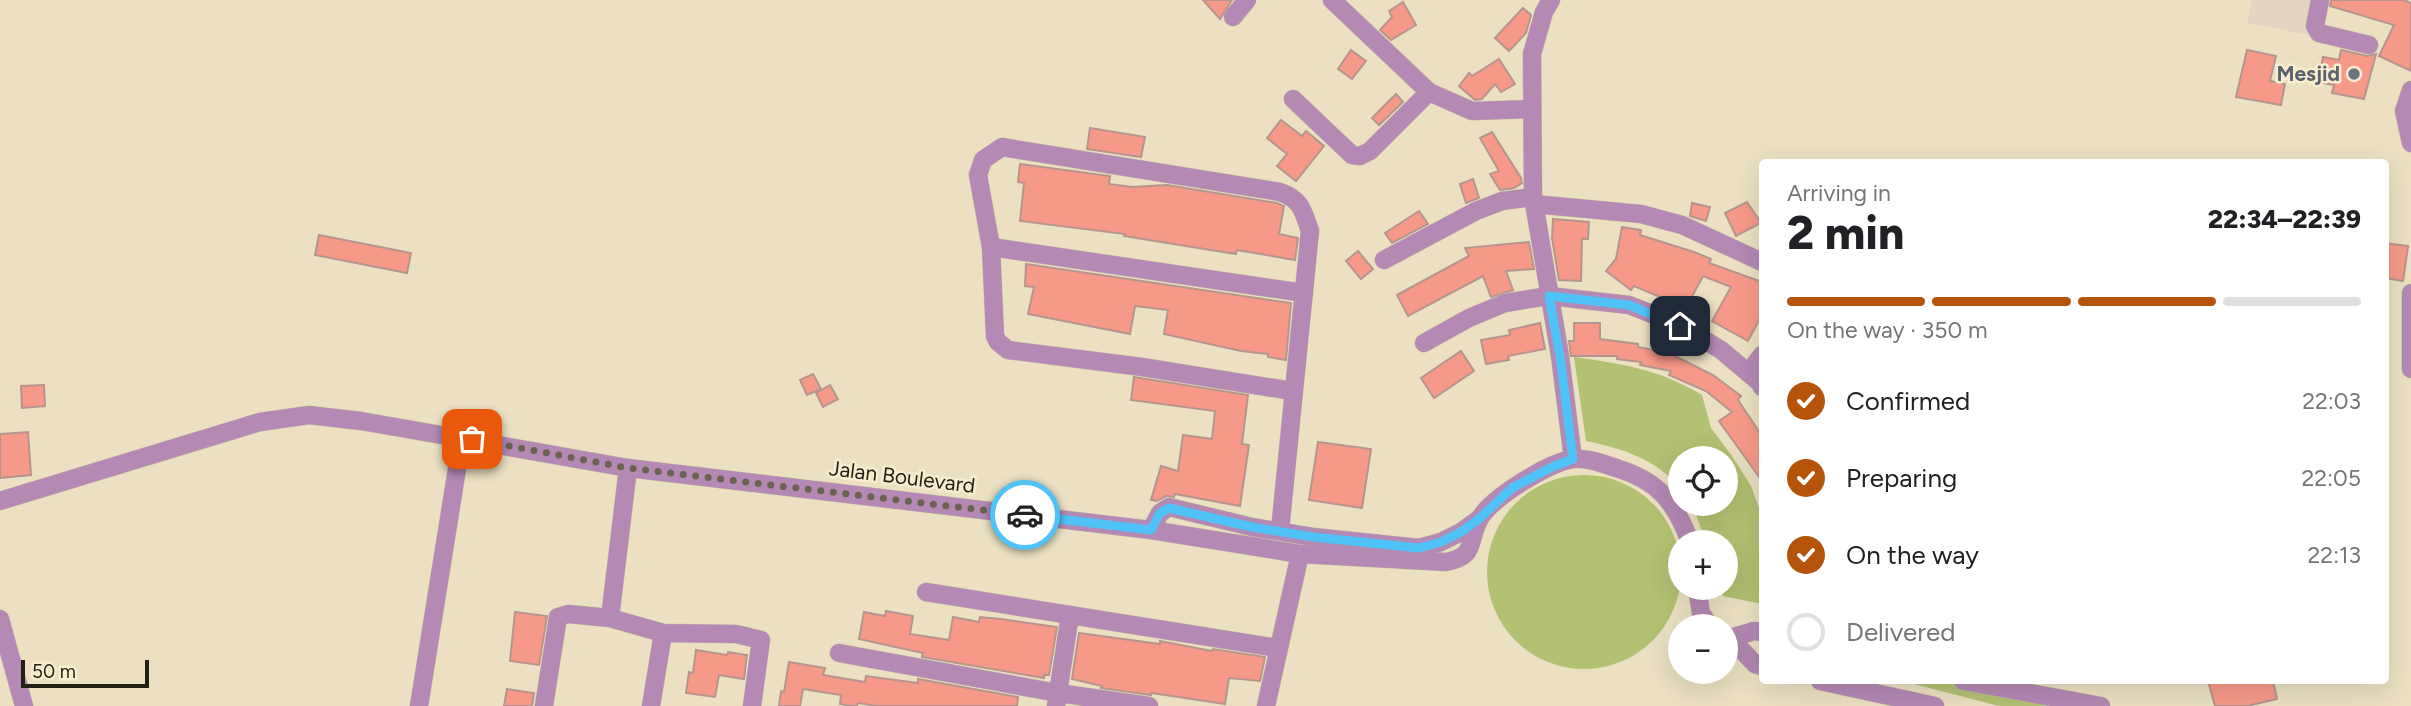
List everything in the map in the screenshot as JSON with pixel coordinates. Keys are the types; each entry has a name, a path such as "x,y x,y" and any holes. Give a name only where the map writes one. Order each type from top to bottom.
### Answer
{"street":[{"path":"1233,17 1247,0"},
{"path":"1332,0 1429,92 1472,111 1532,109"},
{"path":"1550,0 1532,54 1534,200 1560,356 1573,459 1614,467 1650,482 1663,492 1674,507 1685,530"},
{"path":"2320,0 2315,26 2319,33 2369,45"},
{"path":"2411,90 2404,111 2411,143"},
{"path":"1293,99 1352,156 1360,156 1370,151 1429,92"},
{"path":"1280,530 1310,232 1303,210 1294,197 1280,192 1002,147 983,160 978,175 991,247 995,335 998,342 1008,350 1142,367 1292,391"},
{"path":"1384,260 1476,211 1502,201 1534,200 1641,214 1682,225 1759,261"},
{"path":"991,247 1304,293"},
{"path":"2411,293 2411,369"},
{"path":"1424,344 1469,318 1505,303 1549,296 1629,305 1680,326 1721,350 1759,384"},
{"path":"1748,373 1759,359"},
{"name":"Jalan Boulevard","path":"0,500 260,422 309,415 361,421 628,468 1151,530 1300,554 1446,562 1460,559 1470,550 1479,519 1512,488 1573,459"},
{"path":"419,706 460,450 464,439"},
{"path":"610,618 628,468"},
{"path":"1151,530 1160,513 1169,508 1252,527 1313,537 1419,548 1441,542 1479,519"},
{"path":"1266,706 1300,554"},
{"path":"926,592 1278,648"},
{"path":"544,706 558,617 568,614 610,618 663,632 736,634 761,640 752,706"},
{"path":"1057,699 1070,615"},
{"path":"0,619 24,706"},
{"path":"1738,635 1758,631"},
{"path":"650,706 663,632"},
{"path":"1738,646 1759,665"},
{"path":"839,653 1057,699 1149,706"},
{"path":"1834,684 1935,706"},
{"path":"1980,684 2101,706"}],"shaded area":[{"path":"2252,0 2318,0 2310,35 2247,23"}],"green space":[{"path":"1574,357 1655,373 1702,395 1711,428 1724,446 1668,446 1668,476 1650,462 1612,447 1586,441"},
{"path":"1738,465 1751,486 1759,508 1759,603 1738,599 1738,530 1702,530 1696,516 1738,516"},
{"path":"1565,476 1603,476 1638,491 1653,503 1671,530 1668,530 1668,600 1677,600 1671,614 1668,614 1665,626 1653,641 1638,653 1603,668 1565,668 1530,653 1515,641 1503,626 1488,591 1488,553 1503,518 1515,503 1530,491"},
{"path":"1914,684 2001,684 2091,706 1999,706"}],"building":[{"path":"1203,0 1232,0 1220,19"},
{"path":"2331,0 2404,0 2411,3 2411,71 2379,56 2394,25 2330,6"},
{"path":"1403,2 1416,25 1391,40 1380,30 1392,17 1389,11"},
{"path":"1523,8 1531,15 1526,33 1509,51 1495,38"},
{"path":"1351,50 1366,61 1352,79 1338,69"},
{"path":"2247,50 2276,56 2270,81 2285,84 2281,105 2236,97"},
{"name":"Mesjid","path":"2341,50 2367,56 2376,54 2364,99 2332,93 2334,85 2318,82 2323,57 2339,60"},
{"path":"1499,59 1515,84 1501,92 1495,84 1482,99 1475,100 1459,86 1469,73 1472,76"},
{"path":"1396,94 1403,102 1379,125 1372,118"},
{"path":"1281,120 1302,136 1306,131 1324,146 1296,181 1277,166 1287,154 1267,138"},
{"path":"1090,128 1145,137 1141,157 1087,149"},
{"path":"1492,132 1521,178 1522,183 1514,188 1500,190 1490,174 1499,171 1480,138"},
{"path":"1020,164 1110,176 1109,184 1132,187 1167,185 1277,203 1284,206 1279,234 1298,238 1295,260 1237,250 1236,254 1124,236 1125,234 1020,221 1024,183 1018,182"},
{"path":"1473,179 1479,198 1466,203 1460,184"},
{"path":"1747,202 1759,224 1736,236 1725,213"},
{"path":"1692,203 1710,207 1706,221 1690,216"},
{"path":"1419,211 1428,224 1392,243 1385,233"},
{"path":"1553,219 1589,222 1588,239 1582,239 1581,281 1559,280 1552,238"},
{"path":"1622,227 1641,230 1640,235 1711,259 1709,263 1759,281 1759,321 1748,341 1712,321 1731,287 1703,276 1686,308 1634,286 1631,290 1606,271 1616,259"},
{"path":"319,235 411,253 407,273 315,255"},
{"path":"1529,242 1534,269 1506,271 1513,290 1491,297 1483,276 1408,316 1397,295 1469,256 1465,248"},
{"path":"2389,244 2408,246 2403,281 2389,279"},
{"path":"1358,251 1373,269 1361,279 1346,261"},
{"path":"1026,264 1291,303 1286,360 1268,357 1268,354 1241,351 1164,334 1168,310 1135,306 1130,334 1028,314 1034,287 1025,286"},
{"path":"1540,323 1545,349 1508,356 1509,360 1486,364 1481,340 1510,335 1509,330"},
{"path":"1574,323 1600,323 1600,339 1638,344 1638,347 1669,353 1713,375 1741,396 1738,400 1759,432 1759,477 1719,421 1732,412 1706,391 1669,375 1671,371 1640,365 1641,362 1617,359 1617,356 1571,356 1569,341 1574,341"},
{"path":"1461,351 1474,371 1434,398 1421,378"},
{"path":"813,374 821,389 807,395 800,380"},
{"path":"1134,377 1248,395 1242,444 1249,445 1240,506 1175,494 1174,497 1151,500 1161,466 1178,471 1183,435 1212,439 1215,411 1131,400"},
{"path":"44,385 45,406 22,408 21,386"},
{"path":"830,385 838,399 823,407 816,393"},
{"path":"28,432 31,475 0,478 0,434"},
{"path":"1318,442 1371,449 1362,508 1309,500"},
{"path":"886,611 913,616 910,634 949,640 953,617 979,622 980,617 1001,619 1057,627 1049,675 1044,675 1044,678 922,657 923,653 859,639 864,612 885,616"},
{"path":"515,612 547,616 539,665 510,661"},
{"path":"1079,633 1160,644 1160,641 1265,657 1260,681 1229,678 1225,704 1151,695 1101,688 1102,686 1072,679"},
{"path":"696,650 747,655 744,679 719,675 715,697 686,693 689,672 693,673"},
{"path":"789,662 825,668 823,675 865,682 866,676 918,683 918,679 1018,697 1017,706 877,706 858,703 857,706 852,706 840,704 841,695 803,689 800,706 779,706"},
{"path":"2209,684 2274,684 2277,699 2247,706 2215,706"},
{"path":"507,689 534,693 532,706 504,706"}],"way so far":[{"path":"472,439 628,468 1025,515"}],"place":[{"name":"Mesjid","path":"2354,74"}],"route":[{"path":"1025,515 1151,530 1160,513 1169,508 1252,527 1313,537 1419,548 1441,542 1479,519 1512,488 1530,477 1573,459 1560,356 1549,296 1629,305 1680,326"}]}
